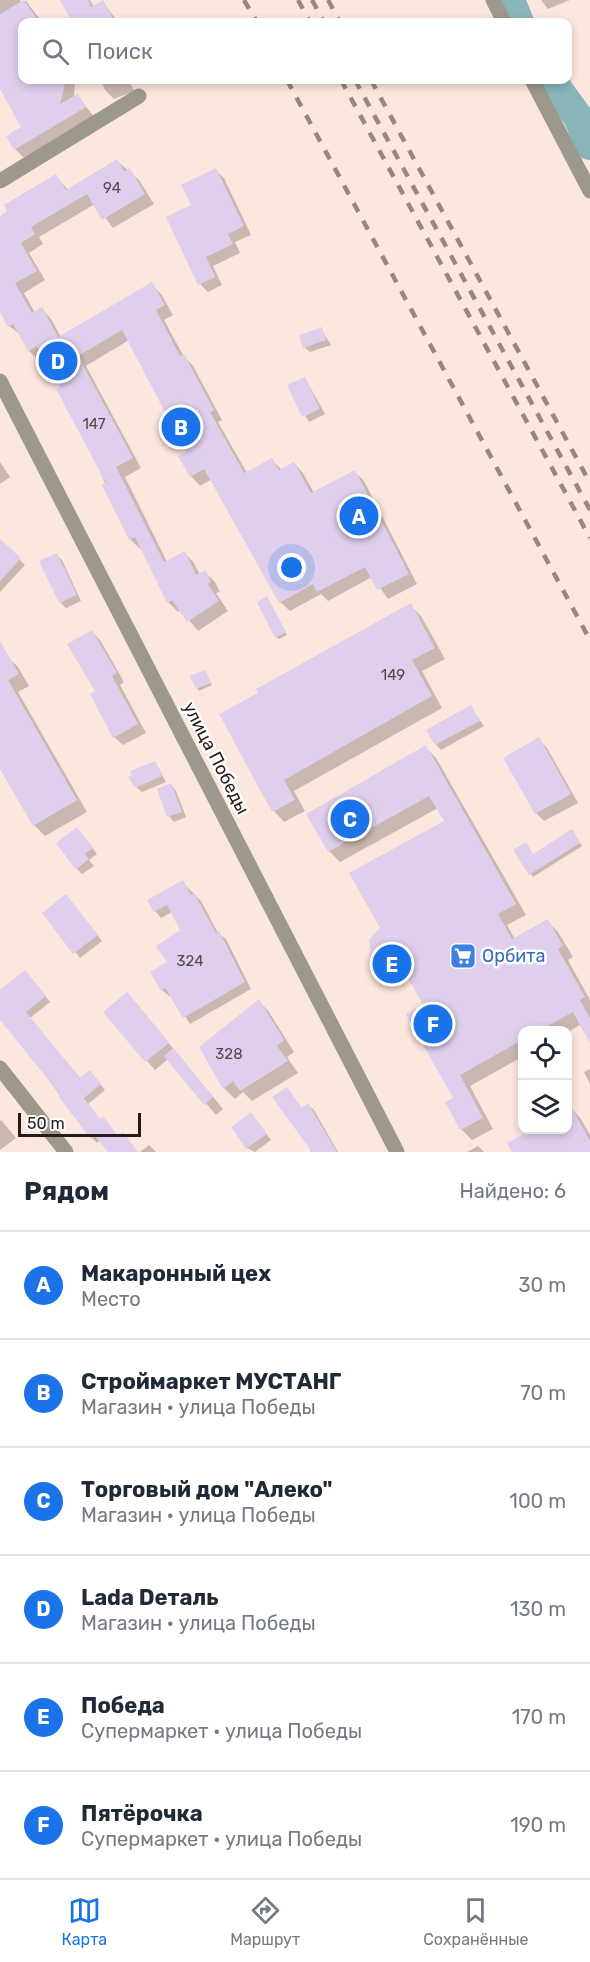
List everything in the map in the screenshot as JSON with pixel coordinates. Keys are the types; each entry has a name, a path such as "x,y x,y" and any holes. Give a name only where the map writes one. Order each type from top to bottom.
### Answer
{"street":[{"path":"494,0 502,18"},
{"path":"535,84 567,135 590,191"},
{"path":"0,181 140,96"},
{"name":"улица Победы","path":"0,381 397,1152"},
{"path":"0,1068 66,1152"}],"building":[{"path":"24,0 36,18 18,18 18,84 65,84 60,104 78,94 86,107 14,150 6,136 21,127 0,89 0,14"},
{"path":"60,0 88,0 91,7 103,0 113,18 70,18"},
{"path":"117,159 124,171 130,168 145,194 102,220 87,194 31,227 35,234 21,243 37,271 15,283 32,313 42,307 58,337 152,282 165,305 156,310 180,356 184,354 214,410 210,412 244,473 272,458 279,470 294,462 311,493 355,470 409,574 377,590 365,567 317,592 313,584 279,603 204,469 190,477 178,456 186,452 122,330 78,356 133,458 116,467 164,562 185,551 196,575 206,570 211,582 208,584 219,601 187,622 172,600 167,603 135,537 129,540 102,485 106,483 56,389 60,386 37,346 28,351 13,324 8,327 0,312 0,216 7,211 4,205 56,174 66,190"},
{"path":"216,168 244,226 228,234 233,244 206,257 215,277 198,285 166,217 191,205 181,185"},
{"path":"322,327 326,340 303,348 299,335"},
{"path":"305,377 320,409 302,417 287,385"},
{"path":"0,539 21,558 0,581"},
{"path":"57,553 77,595 59,603 39,561"},
{"path":"267,596 286,632 275,638 257,602"},
{"path":"411,603 435,648 412,660 432,696 284,780 295,800 272,812 219,714 258,693 256,689"},
{"path":"92,630 117,673 112,676 138,724 113,738 90,694 95,691 67,644"},
{"path":"0,641 19,674 8,680 77,800 33,826 0,769"},
{"path":"205,670 211,683 196,689 190,676"},
{"path":"471,705 480,721 435,745 426,730"},
{"path":"539,737 571,794 535,814 503,758"},
{"name":"Орбита","path":"426,745 516,904 498,914 512,939 548,919 563,946 558,949 585,997 580,1000 590,1018 590,1044 573,1012 547,1026 518,1026 518,1042 460,1075 483,1118 460,1130 445,1102 453,1098 406,1014 423,1005 402,967 391,970 379,967 371,960 369,940 380,928 349,873 444,821 429,796 328,852 306,814"},
{"path":"155,761 162,776 135,788 128,777 132,776 130,771"},
{"path":"171,783 182,812 167,817 157,789"},
{"path":"77,827 93,848 85,854 89,859 76,870 56,843"},
{"path":"572,829 580,843 529,875 513,850 526,842 533,854"},
{"path":"183,880 191,895 194,893 216,933 219,931 245,982 183,1018 165,988 161,991 150,972 167,962 156,946 180,930 167,905 154,912 147,900"},
{"path":"66,894 98,935 73,954 42,913"},
{"path":"25,970 46,996 26,1012 80,1078 90,1070 101,1084 84,1098 100,1119 103,1116 118,1136 123,1132 138,1152 108,1152 95,1136 91,1139 58,1096 60,1094 0,1020 0,990"},
{"path":"127,992 169,1043 145,1062 103,1012"},
{"path":"259,999 284,1040 277,1046 288,1061 240,1091 233,1081 223,1089 199,1047"},
{"path":"173,1048 213,1097 204,1105 164,1056"},
{"path":"287,1087 301,1108 308,1103 337,1152 312,1152 272,1097"},
{"path":"572,1108 590,1141 590,1152 512,1152 507,1143 524,1134 572,1134"},
{"path":"251,1112 267,1134 246,1149 231,1127"}],"waterway":[{"path":"510,0 517,18"},
{"path":"554,84 578,117 590,145"}],"railway":[{"path":"244,0 255,18"},
{"path":"298,0 308,18"},
{"path":"312,0 322,18"},
{"path":"328,0 338,18"},
{"path":"289,84 590,640"},
{"path":"343,84 590,538"},
{"path":"357,84 590,510"},
{"path":"373,84 590,483"}],"place":[{"name":"Lada Dеталь","path":"58,361"},
{"name":"Строймаркет МУСТАНГ","path":"181,427"},
{"name":"Макаронный цех","path":"359,516"},
{"name":"Торговый дом \"Алеко\"","path":"350,819"},
{"name":"Орбита","path":"463,956"},
{"name":"Победа","path":"392,964"},
{"name":"Пятёрочка","path":"433,1024"}]}
